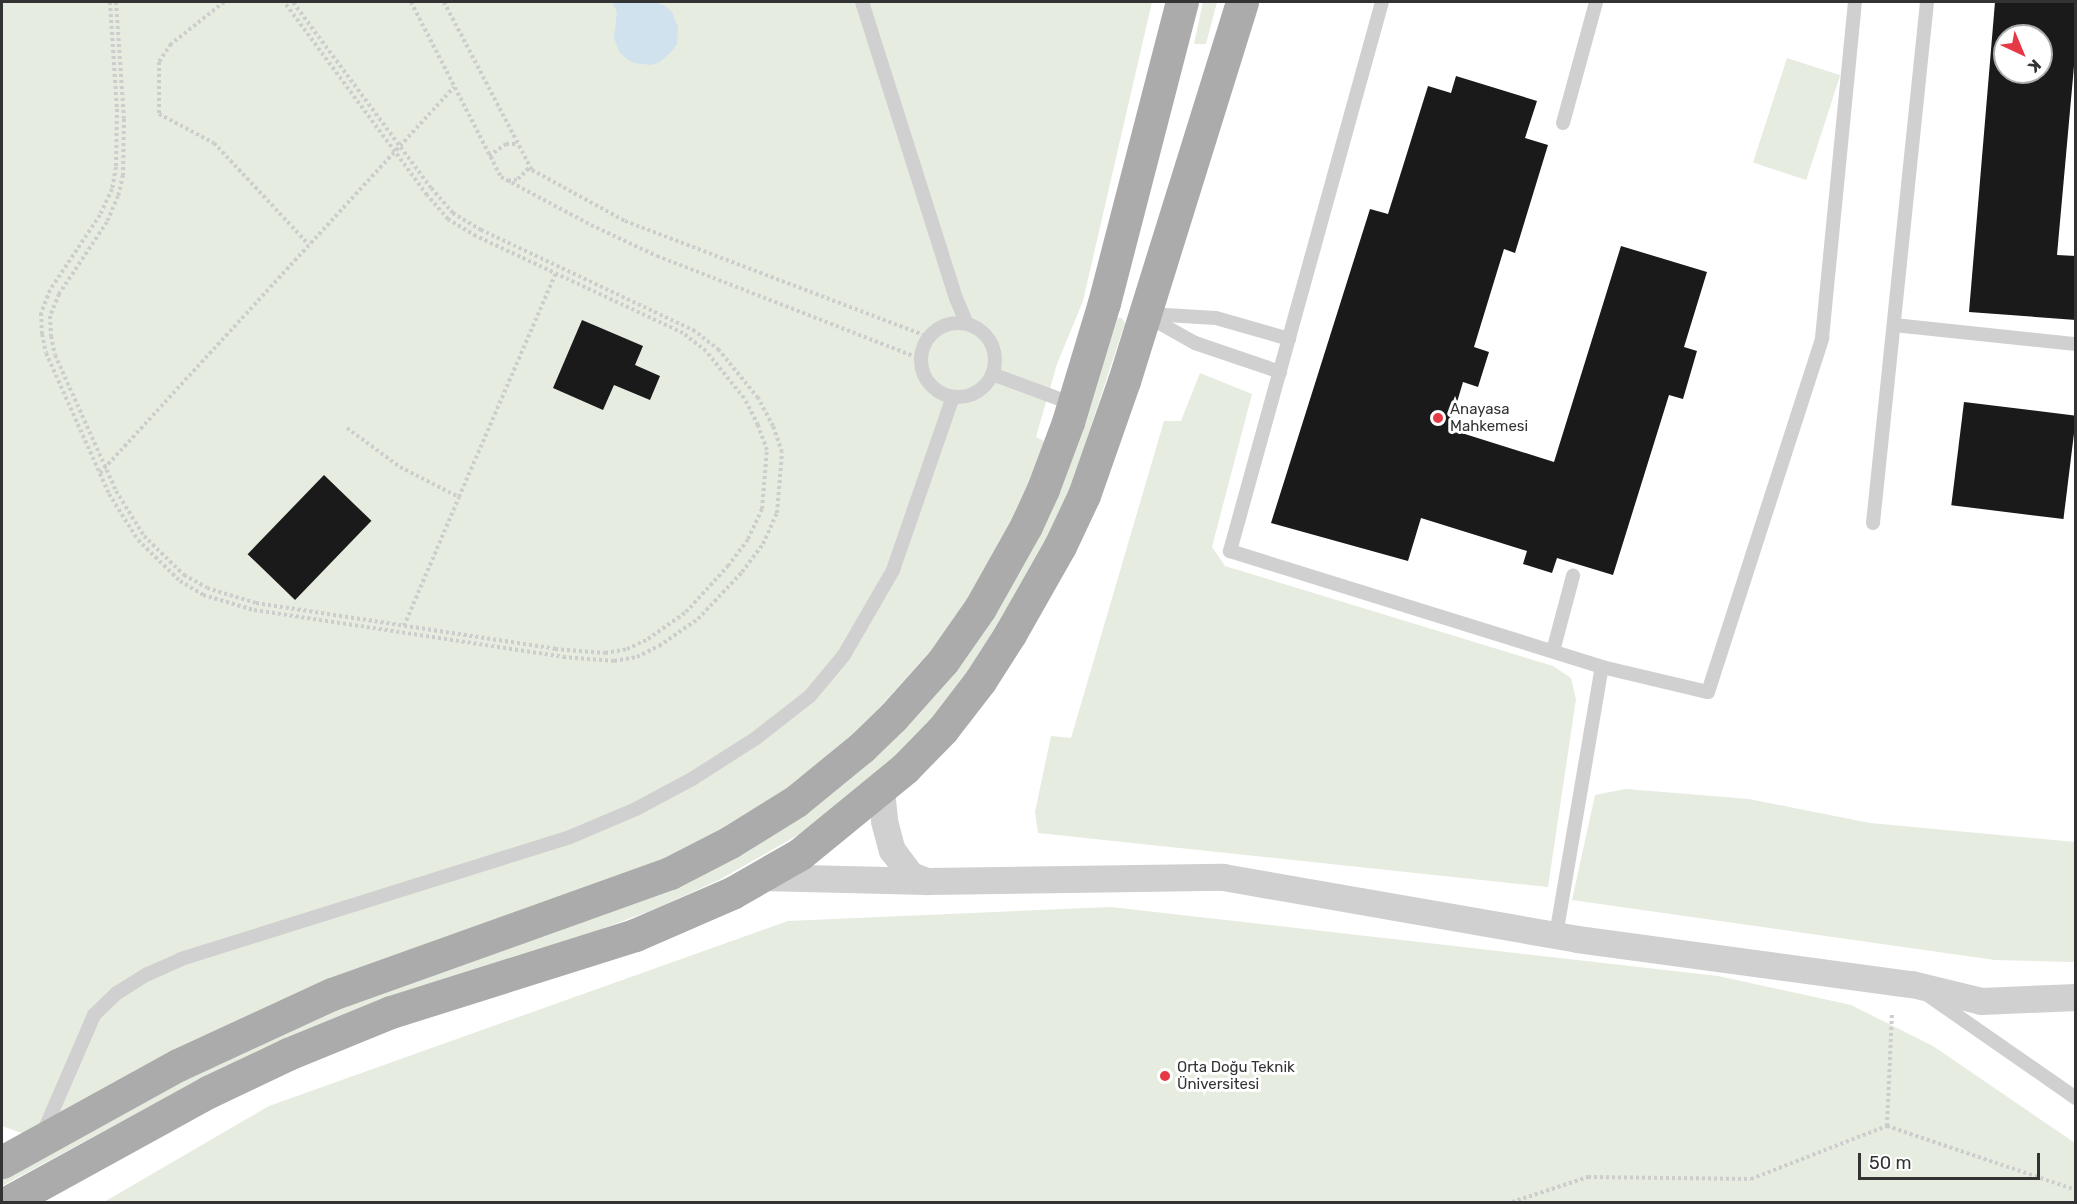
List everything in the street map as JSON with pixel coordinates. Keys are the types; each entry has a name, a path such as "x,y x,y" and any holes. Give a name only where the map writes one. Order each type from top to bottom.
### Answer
{"main road":[{"path":"2,1162 178,1065 332,994 670,873 730,842 796,801 862,747 893,717 928,680 957,642 997,580 1026,526 1073,404 1104,303 1182,2"},
{"path":"8,1203 208,1092 288,1054 391,1012 635,935 762,877 808,848 881,790 943,729 980,681 1038,588 1060,546 1092,476 1117,404 1242,2"},
{"path":"1104,303 1144,314"}],"street":[{"path":"881,790 892,850 911,875 927,881"},
{"path":"762,877 927,881 1223,877 1556,935 1912,984 1981,1001 2076,997"}],"lane":[{"path":"862,2 963,324"},
{"path":"1382,2 1230,551 1602,667 1708,692 1822,338 1855,2"},
{"path":"1563,123 1596,2"},
{"path":"1873,523 1927,2"},
{"path":"1144,314 1216,318 1289,339"},
{"path":"1144,314 1195,343 1280,372"},
{"path":"963,324 979,329 988,338 995,362 992,374 985,385 976,392 953,397 940,393 929,384 923,372 921,359 929,337 942,327 963,324"},
{"path":"1894,325 2076,344"},
{"path":"992,374 1073,404"},
{"path":"40,1140 94,1015 117,993 148,974 181,959 581,832 636,809 692,779 756,738 810,696 844,655 866,622 893,570 953,397"},
{"path":"1552,651 1573,576"},
{"path":"1556,935 1602,667"},
{"path":"1912,984 2076,1098"}],"path":[{"path":"110,2 117,109 116,167 112,189 100,215 50,290 41,313 46,354 123,520 138,540 180,580 203,595 254,610 563,657 614,661 638,657 659,646 698,619 763,544 777,513 781,482 782,452 773,426 740,372 719,350 695,331 467,223 442,201 293,2"},
{"path":"116,2 124,119 123,175 118,196 107,222 59,294 50,316 55,355 130,516 144,536 184,575 207,588 256,603 555,649 605,653 627,649 648,639 686,612 741,548 762,509 767,450 758,425 726,374 706,351 682,333 476,236 448,219 395,152 284,2"},
{"path":"224,2 171,44 159,62 159,114 214,143 309,245"},
{"path":"411,2 501,177 657,256 921,359"},
{"path":"444,2 530,166 625,221 929,337"},
{"path":"100,473 454,87"},
{"path":"489,156 506,144 517,144"},
{"path":"507,181 518,179 530,166"},
{"path":"404,626 556,273"},
{"path":"347,428 400,467 459,497"},
{"path":"1887,1126 1892,1012"},
{"path":"1512,1203 1588,1177 1751,1179 1887,1126 2076,1190"}],"shaded area":[{"path":"2,2 1152,2 1083,301 1057,364 1036,437 1058,448 1002,571 796,801 41,1140 2,1126"},
{"path":"1203,2 1217,2 1206,44 1194,44"},
{"path":"1787,58 1840,75 1806,180 1753,163"},
{"path":"1122,318 1125,323 1064,508 971,672 911,744 807,830 719,880 655,909 198,1080 2,1186 2,1175 260,1038 568,924 926,702 1112,320"},
{"path":"1200,373 1252,394 1212,547 1225,566 1553,666 1571,678 1576,699 1548,887 1038,833 1035,812 1051,736 1071,738 1164,421 1181,421"},
{"path":"1626,789 1749,799 1870,823 2075,842 2075,962 1995,960 1572,900 1595,795"},
{"name":"Orta Doğu Teknik Üniversitesi","path":"1111,907 1718,976 1851,1005 1933,1046 2075,1143 2075,1202 104,1202 269,1106 788,921"}],"water":[{"path":"612,2 656,2 665,6 672,12 678,27 677,44 672,51 660,62 651,65 634,63 627,59 620,53 614,38 617,12"}],"building":[{"path":"1995,2 2076,2 2076,44 2057,255 2076,256 2076,320 1969,312 1993,26 1993,84 2053,84 2053,24 1993,24"},
{"path":"1456,76 1537,101 1525,138 1548,145 1515,253 1504,249 1474,347 1489,352 1478,387 1463,382 1449,429 1554,462 1621,246 1707,272 1684,347 1697,351 1683,399 1669,395 1613,575 1557,558 1552,573 1523,564 1527,551 1421,518 1408,561 1271,523 1370,209 1388,214 1428,86 1451,93"},
{"path":"582,320 643,346 635,365 660,376 650,400 614,385 603,410 553,388"},
{"path":"1964,402 2076,416 2063,519 1951,505"},
{"path":"324,475 371,521 295,600 248,554"}],"place":[{"name":"Anayasa Mahkemesi","path":"1438,418"},
{"name":"Orta Doğu Teknik Üniversitesi","path":"1165,1076"}]}
